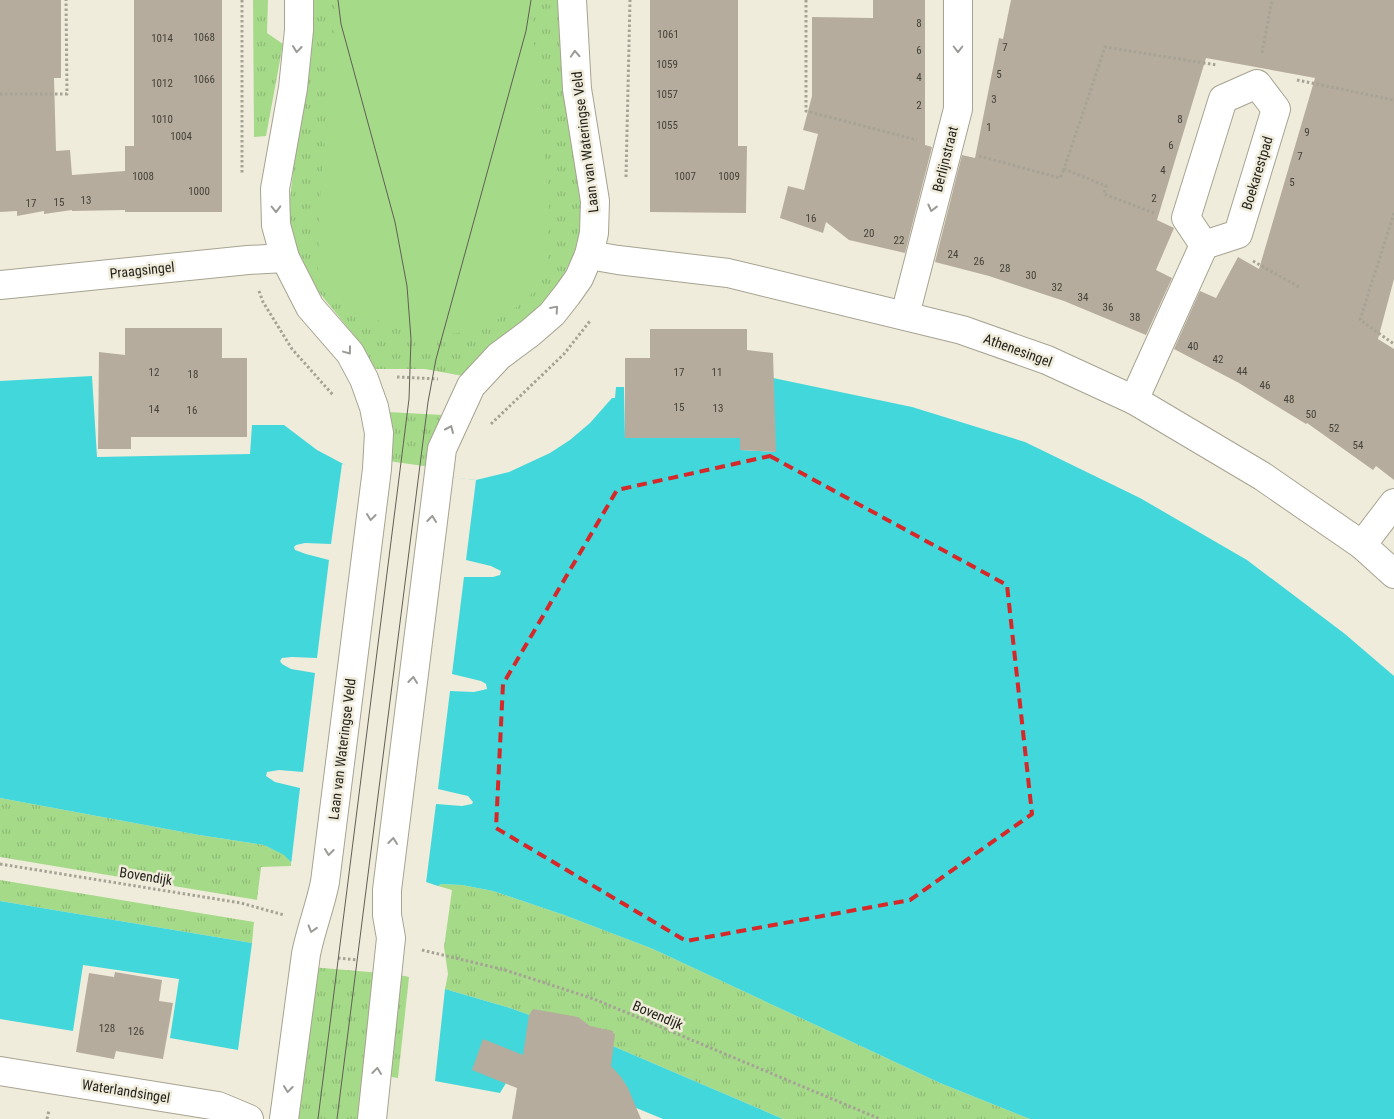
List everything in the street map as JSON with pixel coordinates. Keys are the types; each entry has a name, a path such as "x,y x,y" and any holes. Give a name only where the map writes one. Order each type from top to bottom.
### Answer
{"street":[{"name":"Laan van Wateringse Veld","path":"284,1119 306,954 311,929 320,906 325,882 377,469 378,433 374,407 364,379 350,352 310,306 285,258 276,224 275,189 293,88 299,30 299,0"},
{"name":"Laan van Wateringse Veld","path":"372,1119 391,938 387,915 387,890 442,449 471,386 499,356 552,314 575,284 589,255 594,232 595,202 577,89 572,0"},
{"name":"Berlijnstraat","path":"905,315 958,109 958,0"},
{"path":"1134,400 1205,238 1186,218 1223,99 1258,78"},
{"name":"Boekarestpad","path":"1205,238 1238,234 1276,109 1258,78"},
{"name":"Athenesingel","path":"589,255 728,273 962,330 1047,360 1134,400 1262,476 1362,544 1394,574"},
{"name":"Praagsingel","path":"0,285 285,258"},
{"path":"1362,544 1394,503"},
{"name":"Waterlandsingel","path":"0,1071 249,1119"}],"path":[{"path":"0,94 67,94 66,0"},
{"path":"806,0 806,111 1060,178 1105,47 1220,66"},
{"path":"1272,0 1258,78 1394,100"},
{"path":"1064,169 1106,186 1104,194 1205,238 1299,286"},
{"path":"1394,213 1360,320 1394,344"},
{"path":"332,394 364,379 410,376 432,378 471,386 508,409"},
{"name":"Bovendijk","path":"0,864 241,903 287,915"},
{"name":"Bovendijk","path":"421,950 505,970 594,1000 880,1119"},
{"path":"306,954 388,963"}],"highlighted area":[{"path":"770,456 1007,585 1032,814 910,900 686,941 496,828 503,684 617,490"}],"green space":[{"path":"253,0 268,0 267,33 283,44 266,136 254,137"},
{"path":"311,0 563,0 563,59 567,115 581,183 582,215 579,235 573,257 561,279 545,301 463,376 425,369 374,369 357,339 309,280 296,256 288,216"},
{"path":"336,0 530,0 549,205 547,271 527,300 482,330 428,336 386,325 341,298 318,272 319,215"},
{"path":"388,412 443,415 431,467 388,461"},
{"path":"0,798 199,835 264,845 285,855 291,862 291,866 261,867 257,900 0,857"},
{"path":"0,880 254,922 252,943 0,901"},
{"path":"441,884 462,885 493,891 564,915 653,949 940,1083 1030,1119 783,1119 594,1038 510,1008 445,989 448,974 444,947 452,890 438,886"},
{"path":"311,967 381,973 362,1119 293,1119"},
{"path":"400,975 409,977 398,1078 386,1076"}],"water":[{"path":"92,376 97,457 250,454 252,425 284,425 317,450 349,467 476,480 509,472 550,453 570,440 590,423 612,398 615,398 616,387 624,387 625,438 740,438 741,450 775,452 773,378 912,407 1025,442 1140,498 1247,560 1345,634 1394,676 1394,1119 1030,1119 940,1083 653,949 564,915 493,891 462,885 441,884 438,886 423,881 291,862 284,855 264,845 199,835 0,798 0,381"},
{"path":"0,901 252,943 238,1050 170,1038 179,979 83,965 73,1031 0,1019"},
{"path":"445,989 510,1008 594,1038 783,1119 663,1119 520,1060 500,1093 435,1081"}],"pier":[{"path":"342,464 476,480 466,560 491,566 501,571 500,575 493,577 464,577 452,674 481,681 486,684 487,689 474,692 450,691 438,789 468,796 473,802 472,804 462,806 436,804 426,883 424,884 291,865 300,788 275,782 266,776 267,772 279,770 303,772 315,673 291,669 280,661 282,658 292,657 317,658 329,560 295,550 294,547 305,543 331,544"}],"building":[{"path":"0,0 61,0 61,78 54,78 56,151 70,150 72,175 125,171 125,146 134,146 134,0 222,0 222,212 72,210 44,214 44,211 17,216 17,211 0,212"},
{"path":"650,0 738,0 738,146 747,146 746,213 650,212"},
{"path":"873,0 925,0 925,145 932,147 905,253 849,240 826,222 823,233 780,218 788,186 804,190 818,134 803,130 812,96 812,17 873,18"},
{"path":"1011,0 1394,0 1394,279 1378,339 1394,349 1394,480 1376,466 1373,470 1307,423 1239,383 1174,349 1200,291 1216,298 1238,257 1259,269 1315,78 1206,58 1157,220 1174,228 1156,270 1172,278 1146,335 1064,301 989,276 935,262 962,155 975,158 999,38 1003,39"},
{"path":"125,328 222,328 222,358 247,358 247,437 131,437 131,449 98,449 99,352 125,355"},
{"path":"650,329 747,329 747,350 773,353 776,452 740,450 740,438 625,438 625,358 650,358"},
{"path":"115,972 162,980 159,1001 173,1003 163,1059 116,1051 114,1059 76,1052 89,973 114,977"},
{"path":"533,1009 578,1017 590,1026 613,1031 615,1034 611,1066 628,1088 641,1119 512,1119 517,1088 472,1070 483,1039 523,1055 529,1015"}],"tram line":[{"path":"318,1119 409,399 411,339 407,286 395,222 341,24 338,0"},
{"path":"337,1119 428,402 436,359 526,31 531,0"}]}
